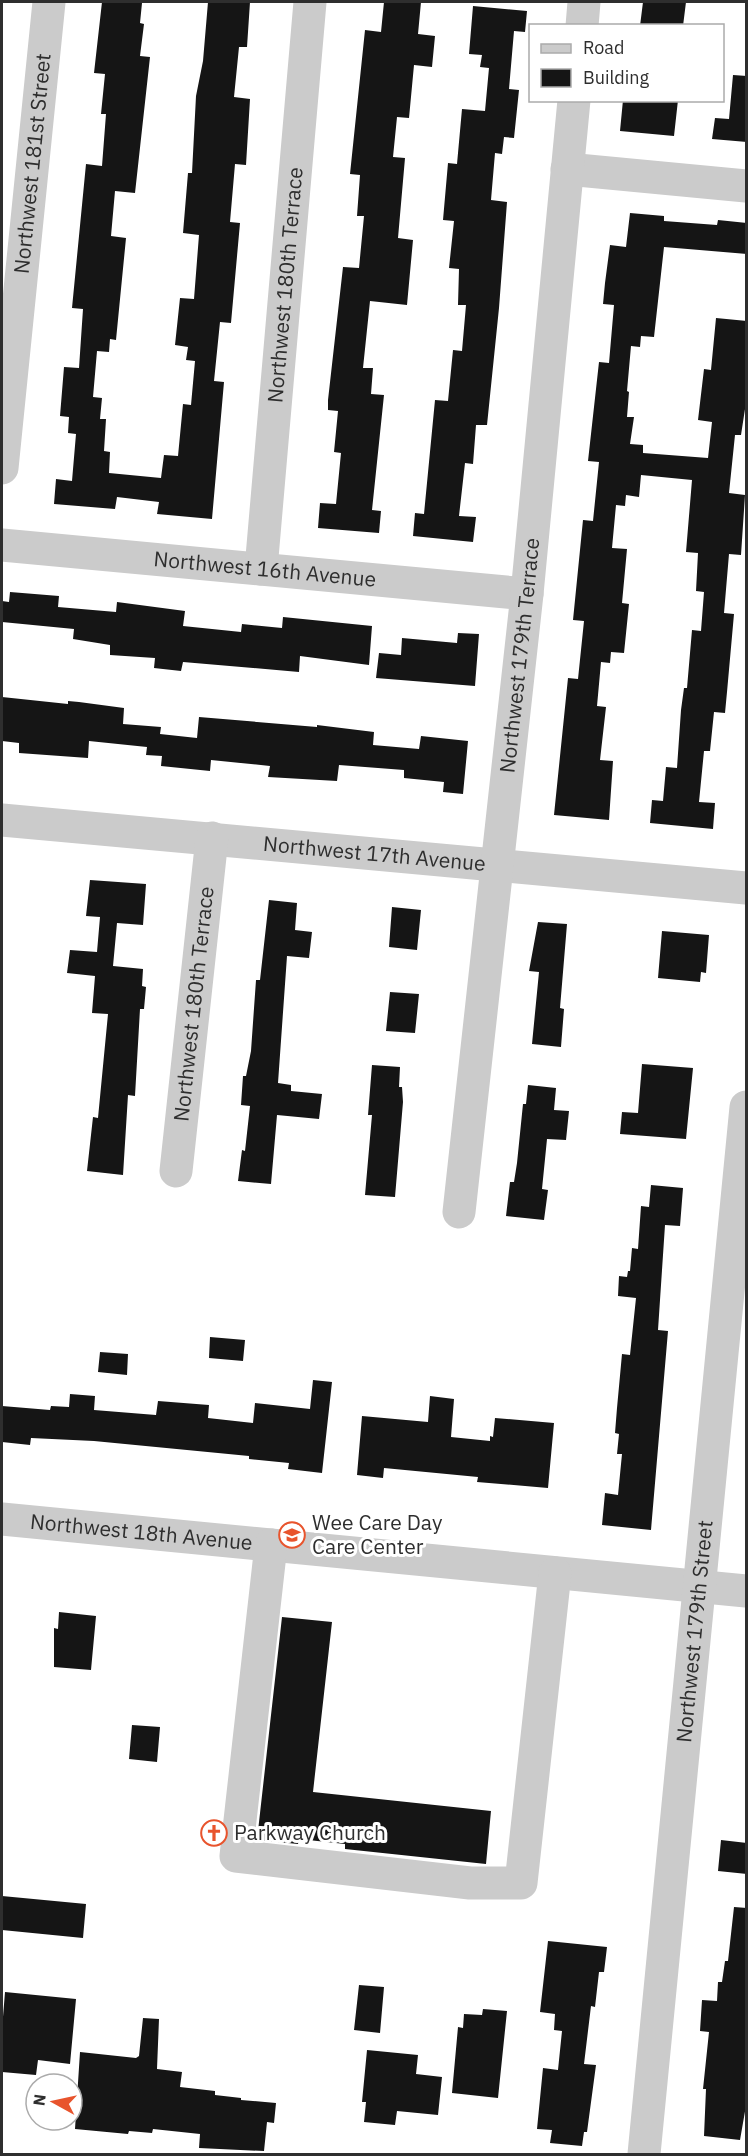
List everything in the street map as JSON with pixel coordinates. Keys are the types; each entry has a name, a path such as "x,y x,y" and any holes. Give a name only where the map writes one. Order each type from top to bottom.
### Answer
{"street":[{"name":"Northwest 181st Street","path":"2,468 49,2"},
{"name":"Northwest 180th Terrace","path":"261,569 310,2"},
{"path":"582,24 584,2"},
{"name":"Northwest 179th Terrace","path":"459,1212 527,594 574,102"},
{"path":"567,168 747,186"},
{"name":"Northwest 16th Avenue","path":"2,545 527,594"},
{"name":"Northwest 17th Avenue","path":"2,820 747,888"},
{"name":"Northwest 180th Terrace","path":"177,1171 213,838"},
{"name":"Northwest 179th Street","path":"644,2154 747,1107"},
{"name":"Northwest 18th Avenue","path":"2,1519 747,1591"},
{"path":"271,1545 236,1856 470,1883 521,1883 555,1573"}],"building":[{"path":"102,2 142,3 140,23 144,24 140,56 150,57 135,193 115,191 111,236 126,238 116,340 110,339 109,352 97,351 93,397 102,398 100,419 106,419 104,451 110,452 109,473 161,478 164,455 178,456 183,404 191,405 195,361 186,360 188,347 175,345 180,298 194,299 199,235 183,233 188,173 192,173 196,96 203,61 208,2 250,2 247,47 239,47 234,97 250,99 246,165 235,164 230,222 240,223 231,323 220,322 214,381 224,382 212,519 157,514 159,502 117,497 115,509 54,504 56,479 72,481 76,434 68,433 69,417 60,416 64,367 79,368 83,309 72,308 86,164 102,166 106,114 101,114 105,74 94,73"},
{"path":"384,2 421,2 418,34 435,36 432,67 414,65 409,118 397,117 393,157 405,158 398,238 413,240 407,305 370,301 363,368 373,368 371,394 384,395 372,510 381,511 379,533 318,528 320,503 336,504 341,453 334,452 338,411 328,410 328,400 343,267 359,268 364,216 357,216 360,175 350,174 365,30 381,32"},
{"path":"643,2 686,2 683,24 640,24"},
{"path":"473,6 527,11 525,32 514,31 509,89 519,90 514,138 504,137 502,154 495,153 491,200 507,202 499,308 487,425 476,425 473,464 465,463 459,516 476,517 473,542 413,536 415,513 424,514 435,400 448,401 453,350 462,351 466,305 458,305 459,269 449,268 454,221 443,220 448,163 457,164 462,109 485,111 489,68 480,67 482,55 469,54"},
{"path":"733,75 747,76 747,142 712,139 715,118 729,119"},
{"path":"623,102 678,102 674,136 620,131"},
{"path":"630,213 664,216 664,221 717,225 718,220 747,223 747,254 664,247 654,337 641,336 640,347 631,346 627,391 629,392 627,417 634,417 630,444 643,445 643,453 708,458 712,422 698,420 704,369 711,370 716,318 747,321 747,396 741,435 735,435 729,493 745,495 741,555 729,554 724,613 734,614 725,713 714,712 710,751 704,751 699,802 715,803 713,829 650,823 652,800 663,801 666,767 677,768 681,710 684,688 687,688 692,630 701,631 704,592 696,591 698,553 686,552 692,480 641,475 639,497 626,495 625,506 616,505 612,548 627,549 622,603 629,604 624,653 611,652 610,663 601,662 597,706 606,707 600,760 613,761 609,820 554,815 568,678 578,679 584,621 573,620 583,520 593,521 599,462 588,461 599,362 609,363 614,305 603,304 605,283 610,245 626,247"},
{"path":"10,592 59,596 58,607 116,612 117,602 185,611 183,626 241,632 242,624 282,628 283,617 372,626 369,665 300,656 299,672 183,662 181,671 154,668 155,658 110,655 110,645 73,639 74,629 2,622 2,601 9,602"},
{"path":"458,633 479,634 475,686 376,678 379,653 401,655 402,638 457,643"},
{"path":"2,697 68,704 68,701 124,708 123,724 161,727 160,734 197,738 199,717 317,727 317,725 374,732 373,745 419,749 421,736 468,741 463,794 443,792 444,782 404,778 404,770 339,765 337,781 268,777 270,766 211,760 210,771 161,766 162,756 146,755 147,747 89,741 88,758 19,753 19,743 2,741"},
{"path":"90,880 146,884 143,925 117,923 113,966 143,969 142,986 146,987 144,1009 140,1009 135,1096 128,1095 123,1175 87,1171 93,1117 98,1118 108,1014 92,1013 95,976 67,973 70,950 97,952 100,917 86,916"},
{"path":"269,900 297,903 295,930 312,932 309,958 287,956 278,1083 291,1085 291,1091 322,1094 319,1119 277,1115 271,1184 238,1181 242,1150 245,1151 250,1106 241,1105 243,1076 246,1076 251,1051 256,980 260,980"},
{"path":"392,907 421,910 417,950 389,947"},
{"path":"538,922 567,924 560,1008 564,1009 561,1047 532,1044 539,972 529,971"},
{"path":"662,931 709,935 706,973 701,972 700,982 658,978"},
{"path":"390,992 419,994 415,1033 386,1031"},
{"path":"642,1064 693,1068 686,1139 620,1134 622,1112 638,1113"},
{"path":"372,1065 400,1067 399,1087 402,1087 403,1102 395,1197 365,1195 372,1115 368,1115"},
{"path":"528,1085 556,1088 554,1110 569,1111 566,1140 547,1139 542,1189 548,1190 544,1220 506,1216 510,1182 514,1182 523,1104 526,1104"},
{"path":"651,1185 683,1188 680,1226 665,1225 658,1330 668,1331 651,1530 602,1525 605,1493 618,1495 622,1454 617,1454 619,1434 615,1433 617,1408 622,1354 630,1355 636,1298 618,1296 619,1276 627,1277 630,1271 632,1248 638,1249 641,1206 649,1207"},
{"path":"210,1337 245,1340 243,1361 209,1358"},
{"path":"100,1352 128,1354 127,1375 98,1372"},
{"path":"313,1380 332,1382 322,1473 288,1469 289,1463 249,1459 249,1456 94,1441 31,1438 30,1445 2,1442 2,1406 50,1410 51,1406 69,1407 70,1394 95,1396 94,1410 156,1415 158,1401 209,1405 208,1418 253,1423 255,1403 310,1409"},
{"path":"430,1396 454,1399 451,1437 490,1441 490,1436 493,1437 495,1418 554,1423 548,1488 477,1482 478,1477 384,1468 383,1478 357,1475 362,1416 428,1422"},
{"path":"59,1612 96,1616 91,1670 54,1667 54,1628 58,1629"},
{"path":"282,1617 332,1622 313,1792 491,1811 486,1864 345,1849 345,1844 299,1839 298,1844 257,1840"},
{"path":"132,1725 160,1727 157,1762 129,1759"},
{"path":"721,1840 747,1843 747,1874 718,1871"},
{"path":"2,1896 86,1904 83,1938 2,1930"},
{"path":"734,1907 747,1908 747,2100 740,2140 704,2136 706,2089 703,2089 709,2032 700,2031 702,2000 717,2001 718,1982 722,1982 725,1961 728,1961"},
{"path":"548,1941 607,1947 604,1972 599,1972 595,2007 591,2006 584,2064 596,2065 587,2132 584,2132 582,2146 550,2143 552,2130 537,2129 543,2068 558,2070 562,2031 554,2030 555,2014 540,2012"},
{"path":"359,1985 384,1987 380,2033 354,2030"},
{"path":"5,1992 76,1999 70,2064 38,2060 36,2072 24,2072 24,2074 2,2072"},
{"path":"483,2009 507,2011 498,2098 452,2093 458,2027 463,2028 464,2014 482,2015"},
{"path":"143,2018 159,2019 157,2069 182,2072 180,2087 215,2091 215,2095 241,2098 241,2100 276,2103 274,2123 267,2122 264,2151 199,2148 200,2134 153,2129 152,2133 129,2131 128,2134 84,2130 84,2072 79,2072 80,2052 136,2058 139,2056"},
{"path":"367,2050 418,2055 416,2074 442,2077 438,2115 397,2111 395,2125 364,2122 366,2102 362,2102"}],"place":[{"name":"Wee Care Day Care Center","path":"292,1535"},
{"name":"Parkway Church","path":"214,1833"}]}
